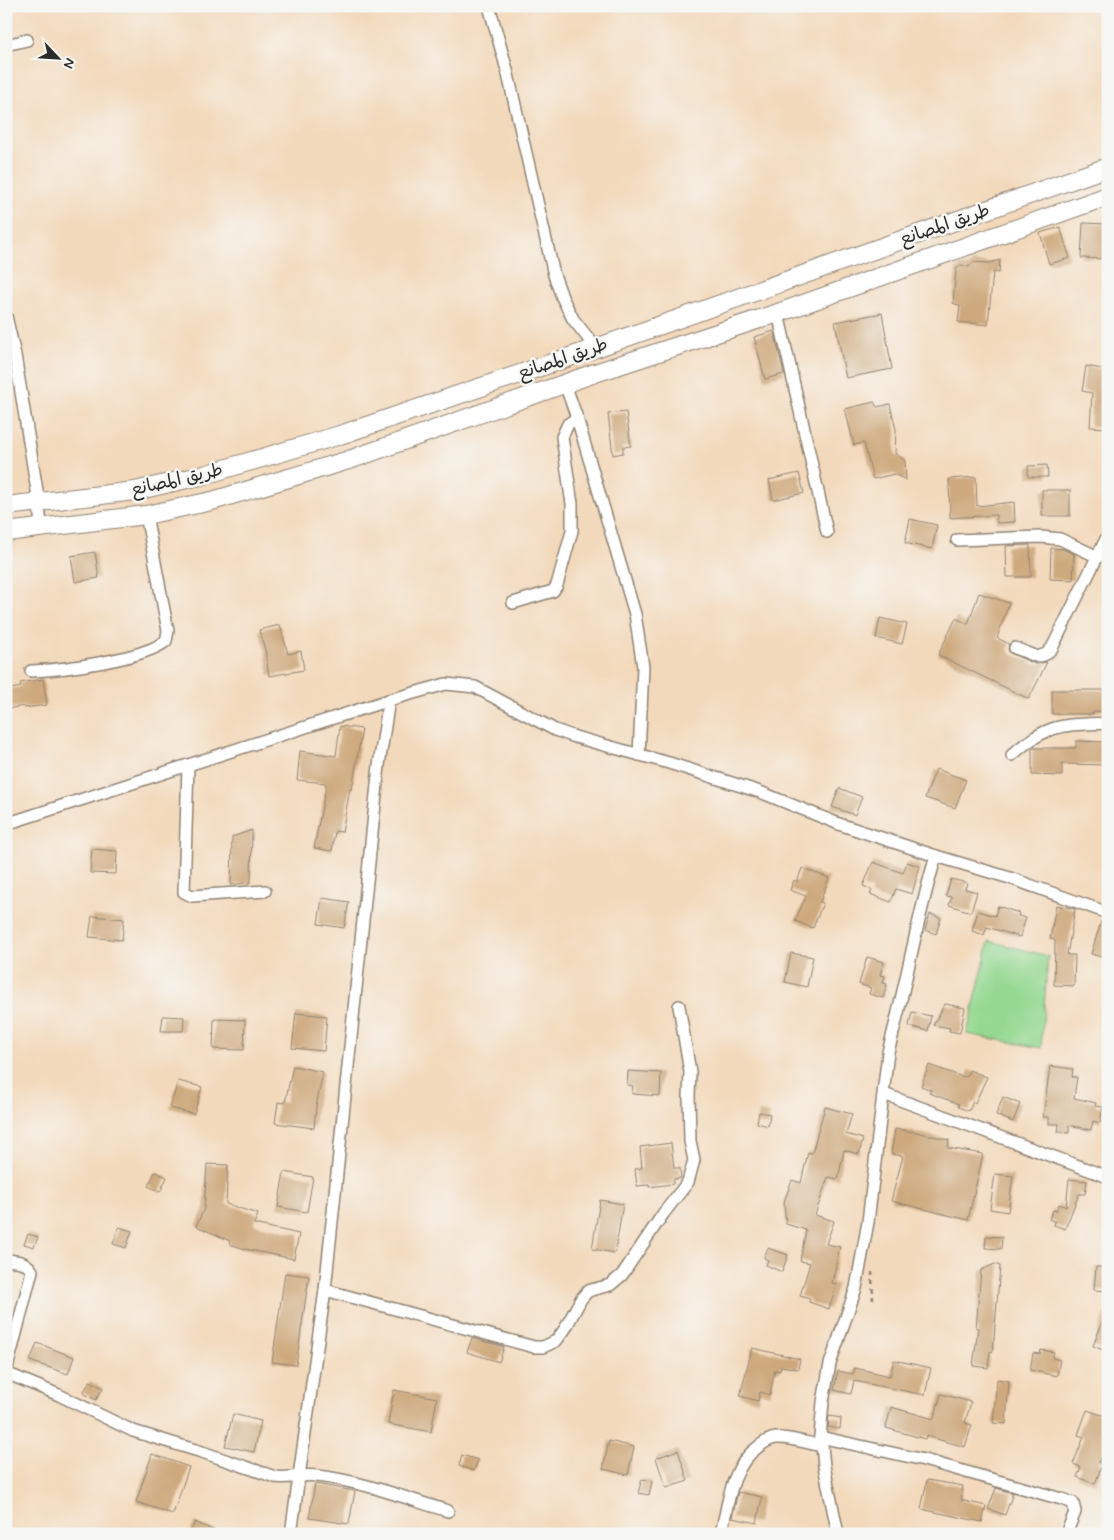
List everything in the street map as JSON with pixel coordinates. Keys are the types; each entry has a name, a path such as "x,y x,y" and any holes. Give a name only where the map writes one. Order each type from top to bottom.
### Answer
{"main road":[{"name":"طريق المصانع","path":"6,506 135,491 204,475 340,435 596,348 1108,167"},
{"name":"طريق المصانع","path":"6,532 146,515 212,501 349,460 565,384 778,313 1108,196"}],"street":[{"path":"489,6 507,70 554,275 573,319 596,348"},
{"path":"6,45 27,40"},
{"path":"778,313 827,532"},
{"path":"6,316 15,354 40,503 41,529"},
{"path":"565,384 578,418 635,614 643,667 639,755"},
{"path":"513,603 553,591 557,585 572,532 572,504 562,437 568,424 578,418"},
{"path":"31,671 50,670 119,658 158,648 166,641 168,631 146,515"},
{"path":"1015,648 1038,657 1046,654 1052,648 1108,535"},
{"path":"957,540 1041,537 1060,539 1098,557"},
{"path":"6,824 389,700 446,684 475,687 555,730 575,738 669,763 760,792 839,824 1010,878 1108,913"},
{"path":"291,1534 325,1290 379,765 389,700"},
{"path":"1012,755 1029,740 1052,728 1067,725 1108,723"},
{"path":"188,766 184,892 192,896 265,891"},
{"path":"838,1534 821,1442 822,1402 830,1364 856,1288 868,1222 888,1052 923,896 936,856"},
{"path":"325,1290 534,1347 543,1347 556,1341 566,1329 587,1292 610,1285 622,1275 663,1214 688,1182 694,1160 690,1141 690,1072 679,1006"},
{"path":"884,1094 1108,1177"},
{"path":"6,1260 24,1262 32,1271 6,1372 133,1431 194,1449 275,1477 287,1478 314,1475 340,1479 448,1511"},
{"path":"721,1534 734,1479 744,1459 756,1448 774,1438 821,1442 924,1460 1065,1500 1073,1504 1075,1512 1066,1534"}],"green space":[{"path":"989,941 1048,956 1041,1048 967,1034"}],"building":[{"path":"1083,223 1108,224 1108,259 1081,258"},
{"path":"1060,227 1070,258 1049,264 1040,233"},
{"path":"1000,260 999,273 993,272 988,325 958,322 960,306 953,303 956,270 960,265 969,267 973,262 989,263"},
{"path":"882,313 892,369 846,378 835,322"},
{"path":"774,331 784,374 765,379 754,337"},
{"path":"1086,366 1108,370 1103,402 1108,403 1108,428 1090,427 1092,393 1082,391"},
{"path":"874,402 877,407 890,404 896,430 895,453 905,461 906,480 894,474 873,479 864,443 854,445 845,409"},
{"path":"626,412 631,446 623,447 623,453 613,455 608,414"},
{"path":"1047,465 1048,477 1028,477 1028,466"},
{"path":"799,473 804,493 773,500 769,480"},
{"path":"976,477 977,506 1014,502 1015,522 997,523 996,515 950,518 949,479"},
{"path":"1042,490 1070,490 1070,516 1042,516"},
{"path":"910,519 937,525 932,549 905,543"},
{"path":"1030,545 1031,577 1007,577 1006,546"},
{"path":"1051,548 1063,549 1074,554 1073,580 1050,579"},
{"path":"95,552 99,578 75,582 71,556"},
{"path":"979,593 1009,603 997,638 1009,644 1008,649 1010,653 1035,664 1047,662 1029,699 938,655 956,618 968,624"},
{"path":"880,618 907,624 902,644 876,638"},
{"path":"280,625 288,654 301,651 304,670 269,676 265,650 259,630"},
{"path":"43,679 47,705 6,709 6,690 21,687 20,683"},
{"path":"1052,690 1108,690 1108,710 1093,712 1093,714 1052,714"},
{"path":"340,726 362,729 352,789 350,789 342,832 335,831 332,851 314,848 325,783 297,780 300,751 336,756"},
{"path":"1076,741 1107,742 1107,765 1062,764 1062,776 1032,775 1032,748 1076,748"},
{"path":"936,769 966,780 955,808 925,798"},
{"path":"839,788 862,797 855,815 832,807"},
{"path":"252,830 251,882 231,885 232,837"},
{"path":"92,849 117,851 116,874 90,873"},
{"path":"873,862 903,873 907,862 920,866 912,894 896,889 891,902 870,894 872,890 863,886"},
{"path":"802,868 829,878 820,902 823,903 813,928 795,921 806,896 790,890 794,880 797,882"},
{"path":"951,879 967,883 965,889 977,892 971,912 949,905 952,897 946,896"},
{"path":"322,898 349,902 344,928 318,924"},
{"path":"1056,905 1075,909 1067,955 1075,955 1074,986 1054,985 1055,940 1050,939"},
{"path":"998,906 1019,913 1018,916 1026,918 1020,937 987,927 984,935 972,931 978,911 995,916"},
{"path":"930,914 941,918 936,934 925,930"},
{"path":"92,916 124,919 122,940 89,937"},
{"path":"1102,919 1108,920 1108,959 1091,954"},
{"path":"791,953 813,957 807,987 785,982"},
{"path":"867,957 884,962 880,975 885,976 883,983 887,984 883,998 869,994 871,988 859,984"},
{"path":"945,1004 965,1008 960,1033 949,1031 950,1028 933,1025"},
{"path":"912,1012 931,1016 928,1031 909,1026"},
{"path":"296,1013 327,1016 324,1051 292,1048"},
{"path":"163,1016 184,1017 183,1031 161,1031"},
{"path":"214,1019 245,1020 244,1050 213,1049"},
{"path":"929,1065 963,1077 967,1077 969,1070 987,1077 975,1103 973,1102 969,1111 958,1107 959,1104 929,1093 931,1090 921,1086"},
{"path":"293,1066 323,1072 314,1128 275,1123 278,1102 285,1103"},
{"path":"1050,1066 1073,1069 1072,1077 1077,1077 1074,1098 1096,1103 1095,1106 1103,1107 1100,1123 1093,1121 1091,1130 1069,1125 1069,1133 1058,1132 1059,1124 1049,1124 1049,1117 1043,1117"},
{"path":"628,1071 661,1073 660,1096 632,1094 633,1086 627,1085"},
{"path":"178,1081 202,1087 194,1114 170,1108"},
{"path":"1003,1097 1020,1104 1013,1122 996,1115"},
{"path":"825,1107 852,1114 846,1134 863,1139 859,1154 844,1150 838,1179 828,1177 815,1215 834,1221 826,1244 840,1247 832,1283 837,1284 829,1309 809,1302 810,1299 800,1296 810,1263 800,1261 806,1230 786,1224 784,1202 792,1180 801,1183 808,1152 812,1153"},
{"path":"759,1112 770,1114 768,1126 757,1123"},
{"path":"895,1129 949,1140 948,1148 983,1154 968,1220 891,1201 903,1156 891,1154"},
{"path":"671,1143 674,1168 680,1168 681,1178 674,1179 673,1184 649,1187 649,1185 637,1186 635,1169 642,1168 640,1147"},
{"path":"207,1164 228,1165 226,1204 258,1214 254,1224 299,1234 294,1259 229,1244 230,1241 196,1226 204,1209"},
{"path":"155,1172 167,1177 160,1192 148,1186"},
{"path":"284,1172 313,1177 307,1212 278,1207"},
{"path":"995,1174 1013,1176 1008,1212 990,1209"},
{"path":"1069,1179 1087,1181 1085,1194 1079,1194 1065,1229 1054,1225 1055,1222 1049,1219 1053,1210 1056,1211 1059,1204 1066,1207"},
{"path":"600,1200 623,1204 615,1253 592,1249"},
{"path":"119,1227 132,1231 126,1248 113,1244"},
{"path":"28,1234 38,1237 34,1247 24,1244"},
{"path":"986,1236 1002,1237 1001,1249 985,1248"},
{"path":"768,1248 788,1255 782,1272 766,1265 768,1260 764,1258"},
{"path":"995,1264 1000,1266 993,1351 990,1352 988,1368 973,1366 978,1328 976,1328 981,1270"},
{"path":"1096,1267 1108,1267 1108,1291 1094,1290"},
{"path":"285,1273 309,1276 296,1365 272,1362"},
{"path":"1108,1310 1108,1352 1093,1346"},
{"path":"472,1338 504,1347 499,1362 467,1352"},
{"path":"37,1343 74,1357 68,1374 30,1361"},
{"path":"752,1348 800,1359 798,1369 781,1366 780,1371 775,1370 770,1395 760,1392 758,1401 740,1396"},
{"path":"1041,1350 1054,1352 1052,1358 1060,1360 1057,1376 1030,1370 1033,1353 1040,1354"},
{"path":"894,1360 931,1368 925,1395 854,1381 851,1394 834,1390 838,1371 853,1374 855,1368 890,1376"},
{"path":"997,1379 1009,1381 1006,1424 993,1423"},
{"path":"90,1381 103,1388 96,1400 83,1393"},
{"path":"394,1390 437,1398 431,1432 388,1424"},
{"path":"941,1394 971,1402 965,1423 972,1425 965,1447 926,1436 925,1439 886,1428 891,1407 934,1419"},
{"path":"1087,1410 1108,1417 1108,1425 1104,1434 1108,1436 1099,1463 1102,1465 1095,1484 1077,1477 1081,1467 1073,1464 1084,1437 1078,1435"},
{"path":"233,1414 261,1421 254,1452 225,1446"},
{"path":"829,1416 841,1418 840,1429 828,1427"},
{"path":"609,1441 634,1447 628,1475 603,1469"},
{"path":"678,1450 688,1481 666,1488 656,1458"},
{"path":"152,1454 189,1467 173,1514 136,1502"},
{"path":"462,1455 478,1460 474,1471 459,1466"},
{"path":"642,1479 652,1481 649,1495 638,1493"},
{"path":"927,1480 963,1486 961,1500 986,1506 982,1522 921,1509"},
{"path":"315,1484 355,1491 349,1524 309,1518"},
{"path":"996,1488 1013,1493 1005,1515 988,1509"},
{"path":"738,1492 762,1497 757,1523 732,1518"},
{"path":"195,1522 222,1534 189,1534"}]}
